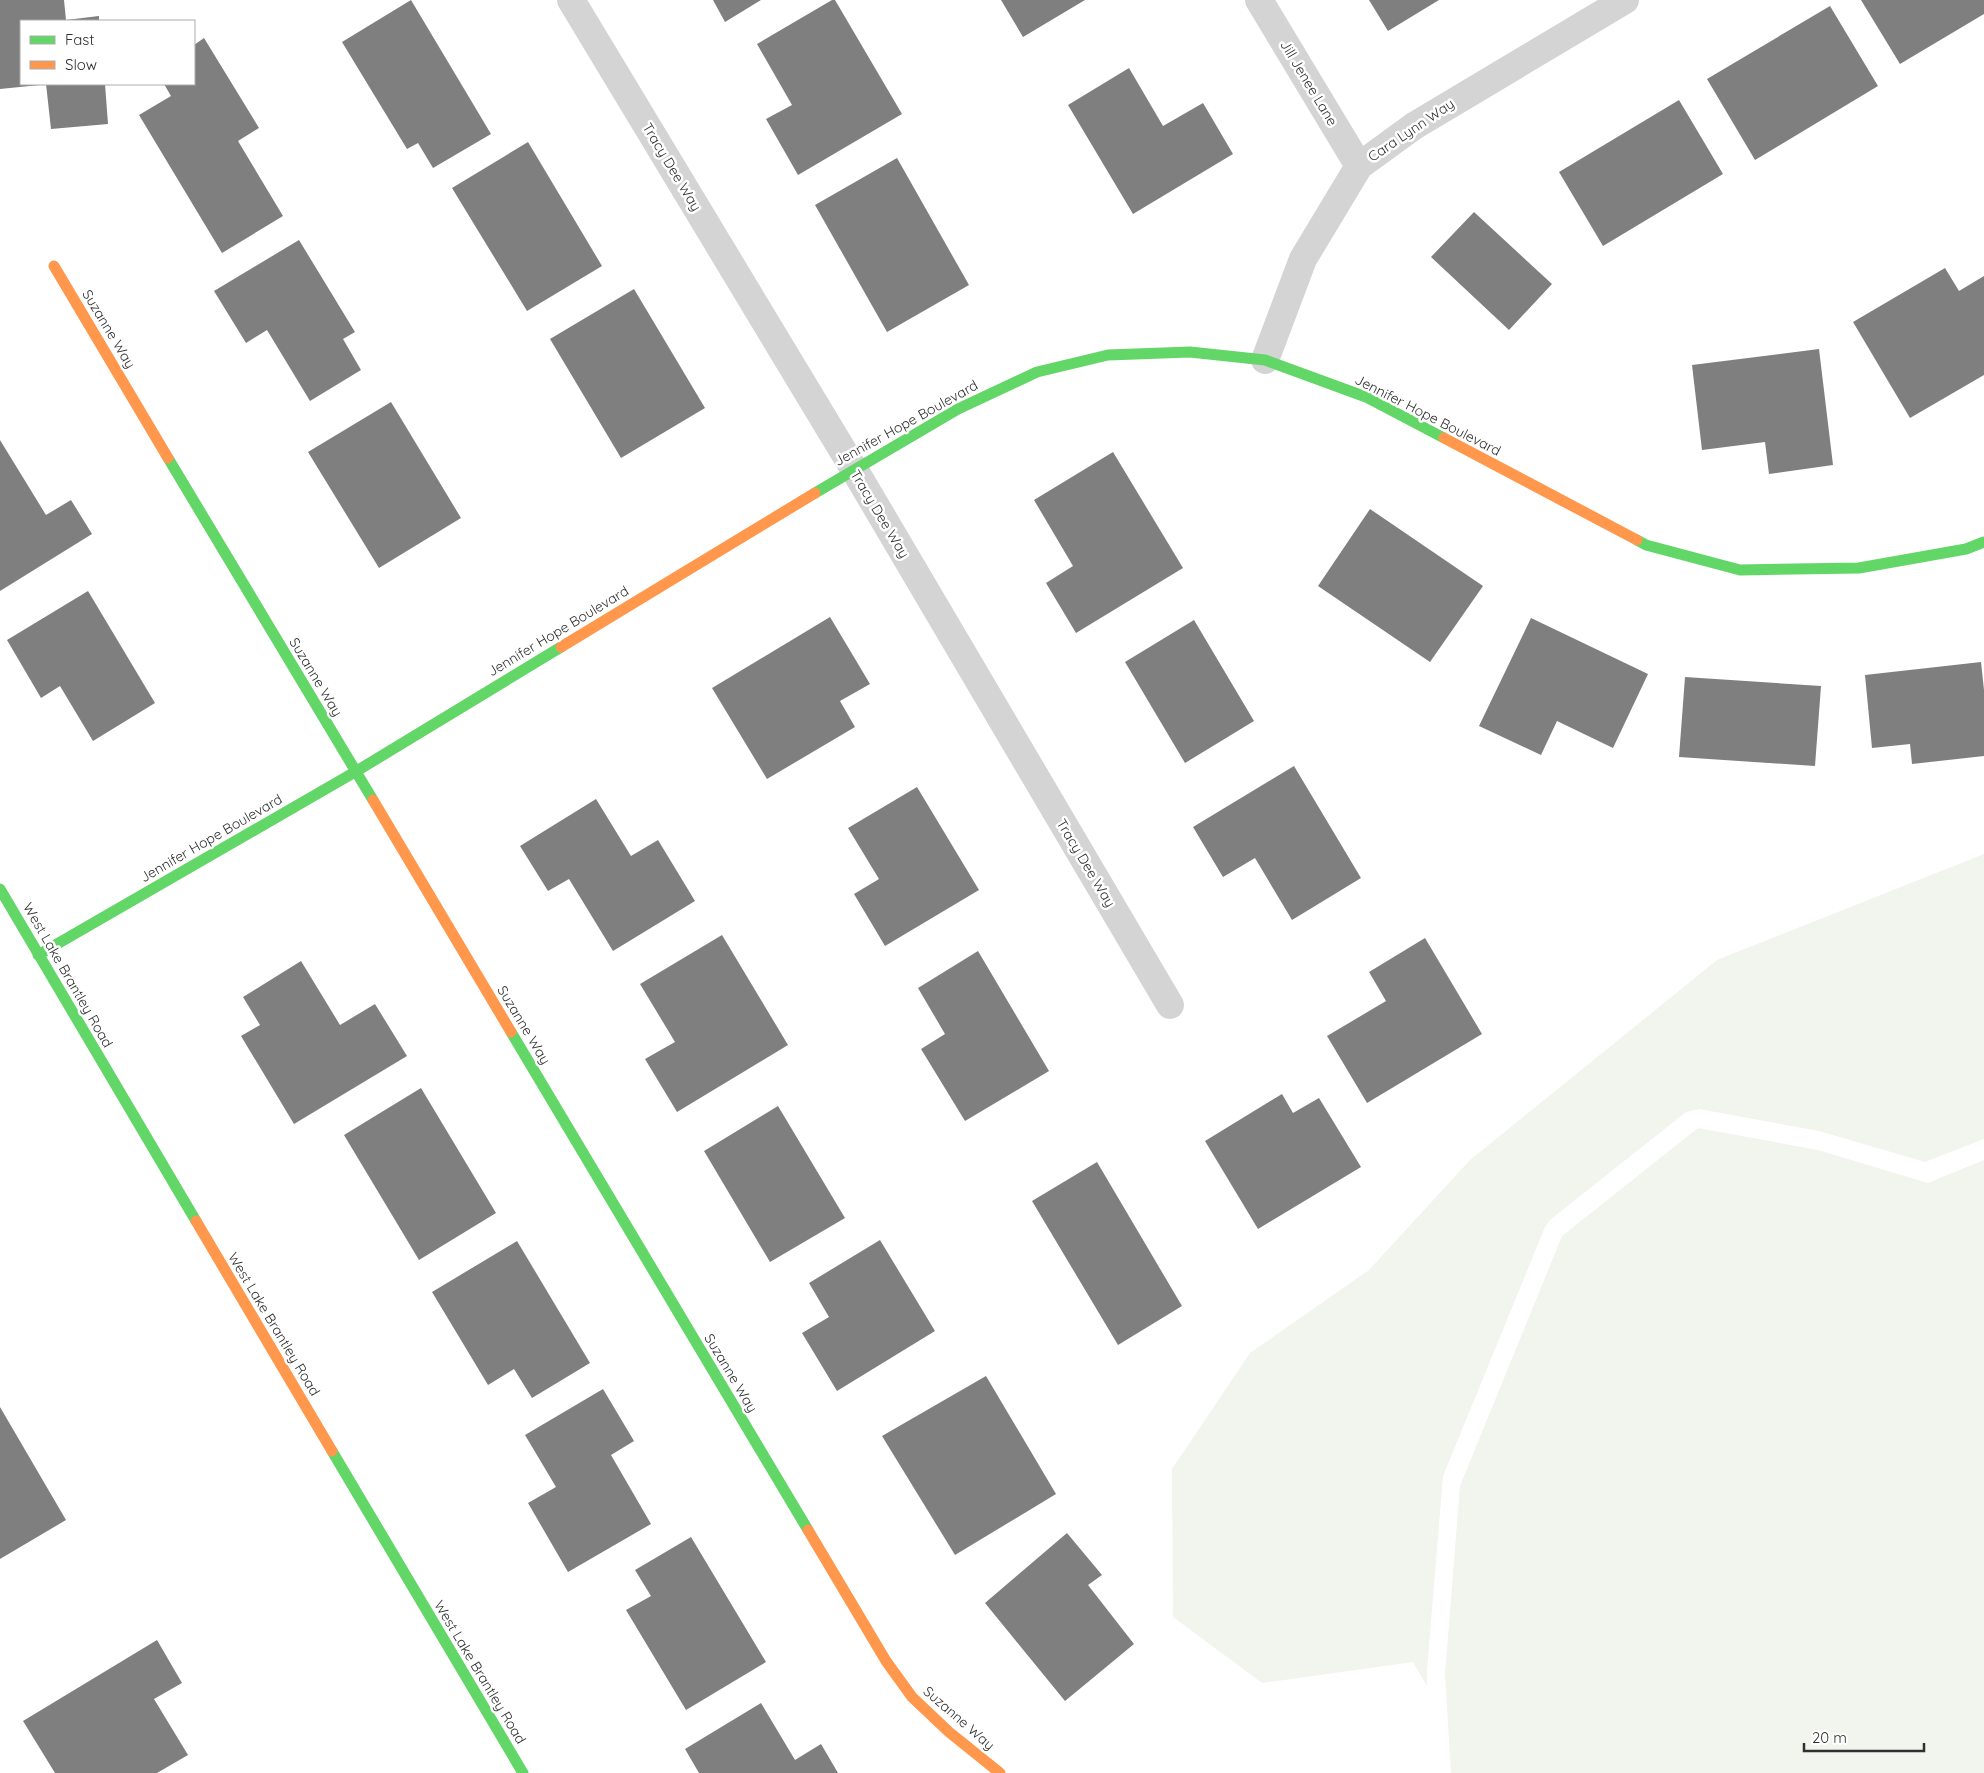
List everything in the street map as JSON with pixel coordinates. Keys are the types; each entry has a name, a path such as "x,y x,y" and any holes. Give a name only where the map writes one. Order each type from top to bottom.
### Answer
{"street":[{"name":"Tracy Dee Way","path":"571,0 854,468 1170,1005"},
{"name":"Jill Jenee Lane","path":"1259,0 1358,166"},
{"name":"Cara Lynn Way","path":"1265,360 1303,259 1358,166 1414,126 1624,0"},
{"name":"Suzanne Way","path":"54,266 886,1661 912,1697 949,1732 1000,1773"},
{"name":"Jennifer Hope Boulevard","path":"38,955 355,772 854,468 958,409 1038,372 1108,355 1190,352 1265,360 1366,397 1646,545 1740,570 1859,568 1966,550 1984,542"},
{"name":"West Lake Brantley Road","path":"0,889 523,1773"}],"shaded area":[{"path":"1984,854 1984,1139 1925,1162 1819,1131 1699,1109 1686,1112 1550,1220 1545,1227 1443,1476 1427,1686 1413,1662 1262,1683 1173,1617 1172,1469 1250,1353 1369,1270 1470,1160 1717,960"},
{"path":"1698,1128 1818,1150 1928,1183 1984,1160 1984,1773 1451,1773 1445,1674 1460,1486 1562,1236"}],"building":[{"path":"0,0 64,0 66,20 20,20 20,85 40,85 0,89"},
{"path":"411,0 491,134 433,168 418,143 407,149 342,42"},
{"path":"713,0 761,0 725,22"},
{"path":"835,0 902,114 798,175 766,119 792,105 757,44"},
{"path":"1001,0 1085,0 1023,37"},
{"path":"1369,0 1439,0 1388,31"},
{"path":"1861,0 1984,0 1984,14 1900,64"},
{"path":"1830,6 1878,86 1755,160 1707,79"},
{"path":"99,16 99,20 66,20"},
{"path":"204,38 259,128 238,141 283,216 222,253 139,115 171,96 165,85 195,85 195,44"},
{"path":"1129,68 1163,126 1203,103 1233,154 1133,214 1068,105"},
{"path":"46,85 105,85 108,124 51,129"},
{"path":"1679,100 1723,174 1603,246 1559,172"},
{"path":"528,142 602,266 527,311 452,188"},
{"path":"897,158 969,285 887,332 815,205"},
{"path":"1474,212 1552,284 1509,330 1431,257"},
{"path":"299,240 355,332 343,339 361,370 310,401 267,330 246,343 214,291"},
{"path":"1945,268 1959,291 1984,276 1984,375 1910,418 1853,322"},
{"path":"634,289 705,408 621,458 550,339"},
{"path":"1819,349 1833,465 1769,474 1765,442 1702,450 1692,365"},
{"path":"391,402 461,518 379,568 308,452"},
{"path":"0,440 46,515 71,500 92,534 0,591"},
{"path":"1113,452 1183,568 1076,633 1046,583 1073,566 1034,500"},
{"path":"1370,509 1483,586 1430,662 1318,586"},
{"path":"88,591 155,703 93,741 60,686 41,698 7,640"},
{"path":"830,617 870,684 840,701 855,727 767,779 712,688"},
{"path":"1531,618 1648,674 1613,748 1557,721 1541,755 1479,726"},
{"path":"1194,620 1254,721 1185,763 1125,662"},
{"path":"1981,662 1984,690 1984,756 1912,764 1910,744 1872,748 1865,675"},
{"path":"1685,677 1821,686 1815,766 1679,757"},
{"path":"1294,766 1361,878 1292,920 1255,858 1223,877 1193,827"},
{"path":"917,787 979,890 885,946 854,894 879,879 848,828"},
{"path":"596,799 631,856 658,840 695,901 613,951 569,879 548,891 520,846"},
{"path":"722,935 788,1045 677,1112 645,1059 675,1042 640,984"},
{"path":"1425,938 1482,1034 1367,1103 1327,1036 1386,1001 1369,972"},
{"path":"978,951 1049,1071 965,1121 921,1049 945,1034 918,988"},
{"path":"301,961 340,1025 375,1004 407,1056 294,1124 241,1036 260,1025 243,997"},
{"path":"421,1088 496,1213 419,1260 344,1135"},
{"path":"1282,1094 1293,1113 1319,1098 1361,1167 1258,1229 1205,1141"},
{"path":"778,1106 845,1218 770,1262 704,1151"},
{"path":"1097,1162 1182,1306 1118,1345 1032,1201"},
{"path":"880,1240 935,1331 837,1391 802,1333 829,1317 809,1283"},
{"path":"517,1241 590,1363 532,1398 514,1369 488,1385 432,1292"},
{"path":"986,1376 1056,1494 955,1555 882,1436"},
{"path":"603,1389 634,1441 611,1455 651,1524 568,1572 528,1503 556,1487 525,1435"},
{"path":"0,1407 66,1520 0,1559"},
{"path":"1067,1533 1102,1575 1088,1585 1134,1644 1065,1701 985,1603"},
{"path":"691,1537 766,1662 686,1710 626,1610 651,1596 635,1570"},
{"path":"157,1640 182,1683 154,1699 188,1755 157,1773 55,1773 23,1721"},
{"path":"761,1703 795,1760 821,1744 838,1773 699,1773 685,1749"}],"traffic: fast":[{"path":"815,493 958,409 1037,372 1108,355 1190,352 1265,360 1366,397 1444,438"},
{"path":"168,458 373,800"},
{"path":"1637,540 1646,545 1740,570 1859,568 1966,549 1984,542"},
{"path":"38,955 355,772 561,647"},
{"path":"0,889 196,1221"},
{"path":"511,1032 808,1530"},
{"path":"332,1451 523,1773"}],"traffic: slow":[{"path":"54,266 168,458"},
{"path":"1444,438 1637,540"},
{"path":"561,647 815,493"},
{"path":"373,800 511,1032"},
{"path":"196,1221 332,1451"},
{"path":"808,1530 886,1661 912,1697 949,1732 1000,1773"}]}
